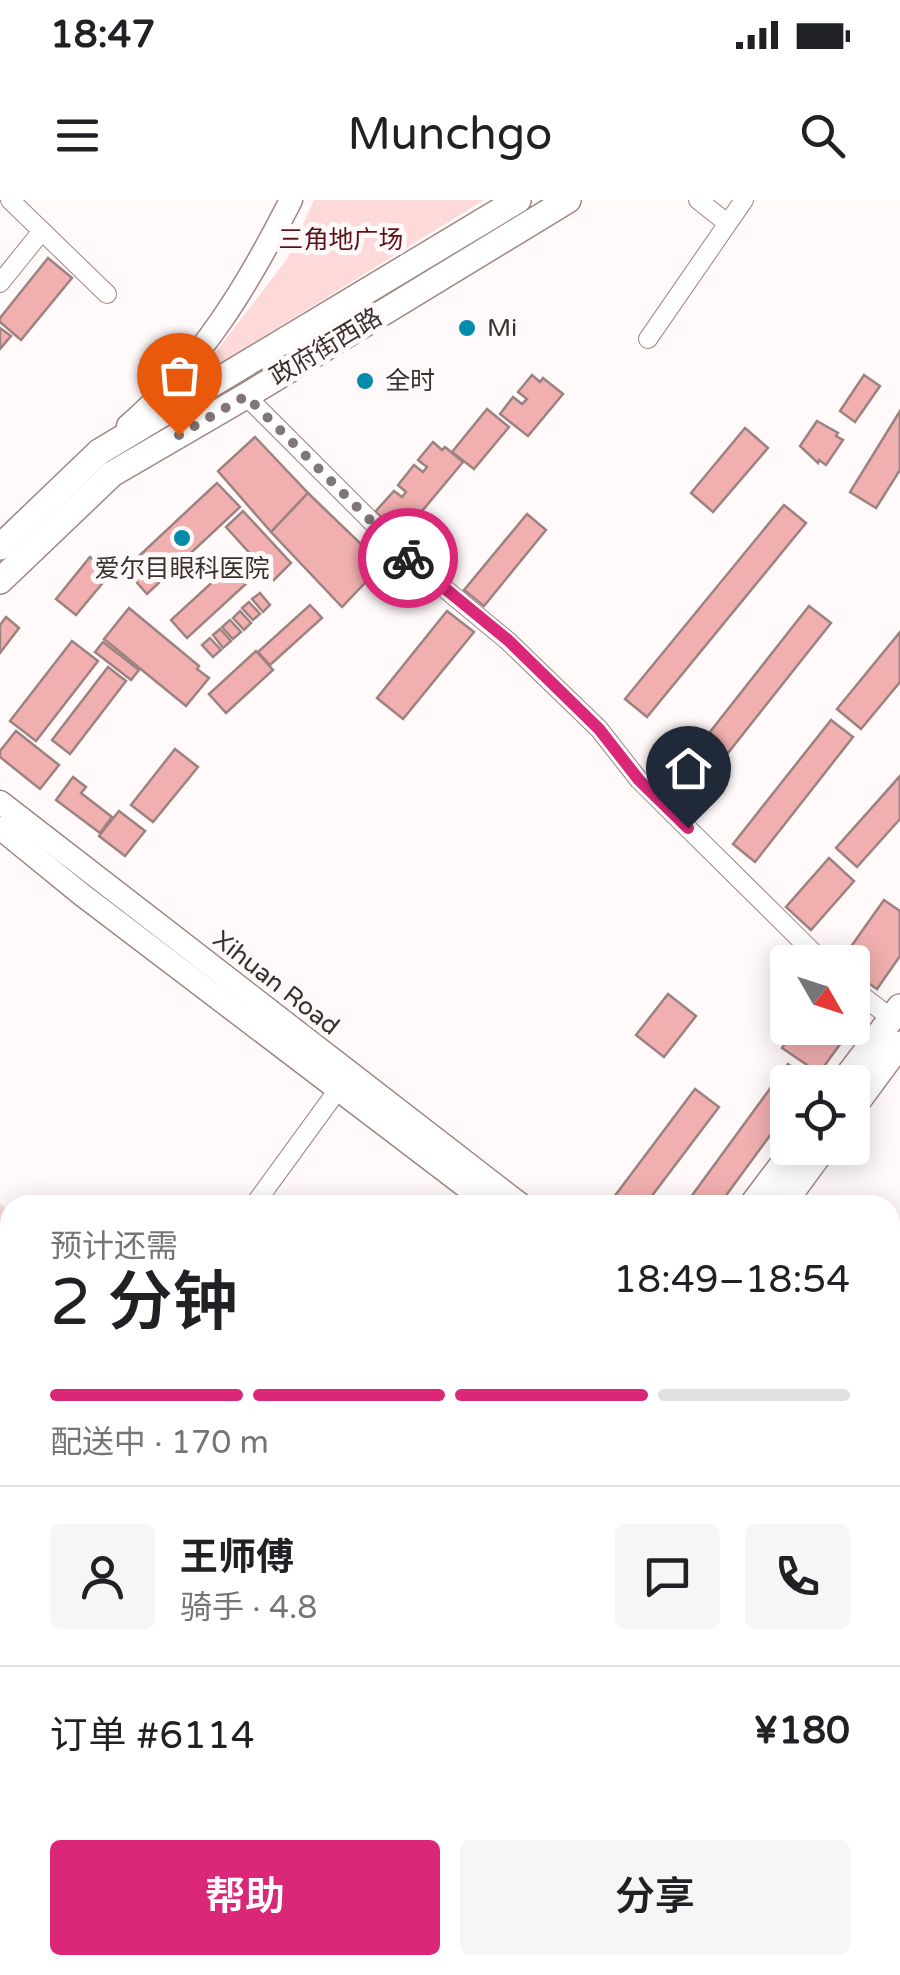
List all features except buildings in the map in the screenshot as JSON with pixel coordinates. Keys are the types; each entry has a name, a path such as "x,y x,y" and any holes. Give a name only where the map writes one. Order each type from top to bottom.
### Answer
{"main road":[{"name":"政府街西路","path":"0,547 99,452 518,200"},
{"name":"政府街西路","path":"0,580 112,474 568,200"},
{"path":"856,1065 896,1012"},
{"path":"870,1085 900,1044"},
{"path":"760,1195 782,1165"},
{"path":"789,1195 811,1165"}],"street":[{"path":"10,200 107,294"},
{"path":"99,452 168,391 198,353 255,270 291,200"},
{"path":"698,200 727,223"},
{"path":"648,338 744,200"},
{"path":"0,282 42,232"},
{"path":"246,396 409,559 508,640 599,729 639,780 806,945"},
{"name":"Xihuan Road","path":"0,802 478,1195"},
{"name":"Xihuan Road","path":"0,828 344,1082 507,1195"},
{"path":"870,998 896,1012"},
{"path":"261,1195 344,1082"}],"green space":[{"name":"三角地广场","path":"314,200 484,200 196,378 287,259"}],"way so far":[{"path":"179,435 246,396 408,558"}],"place":[{"name":"Mi","path":"467,328"},
{"name":"全时","path":"365,381"},
{"name":"爱尔目眼科医院","path":"182,538"}],"route":[{"path":"408,558 508,640 599,729 639,780 688,828"}]}
